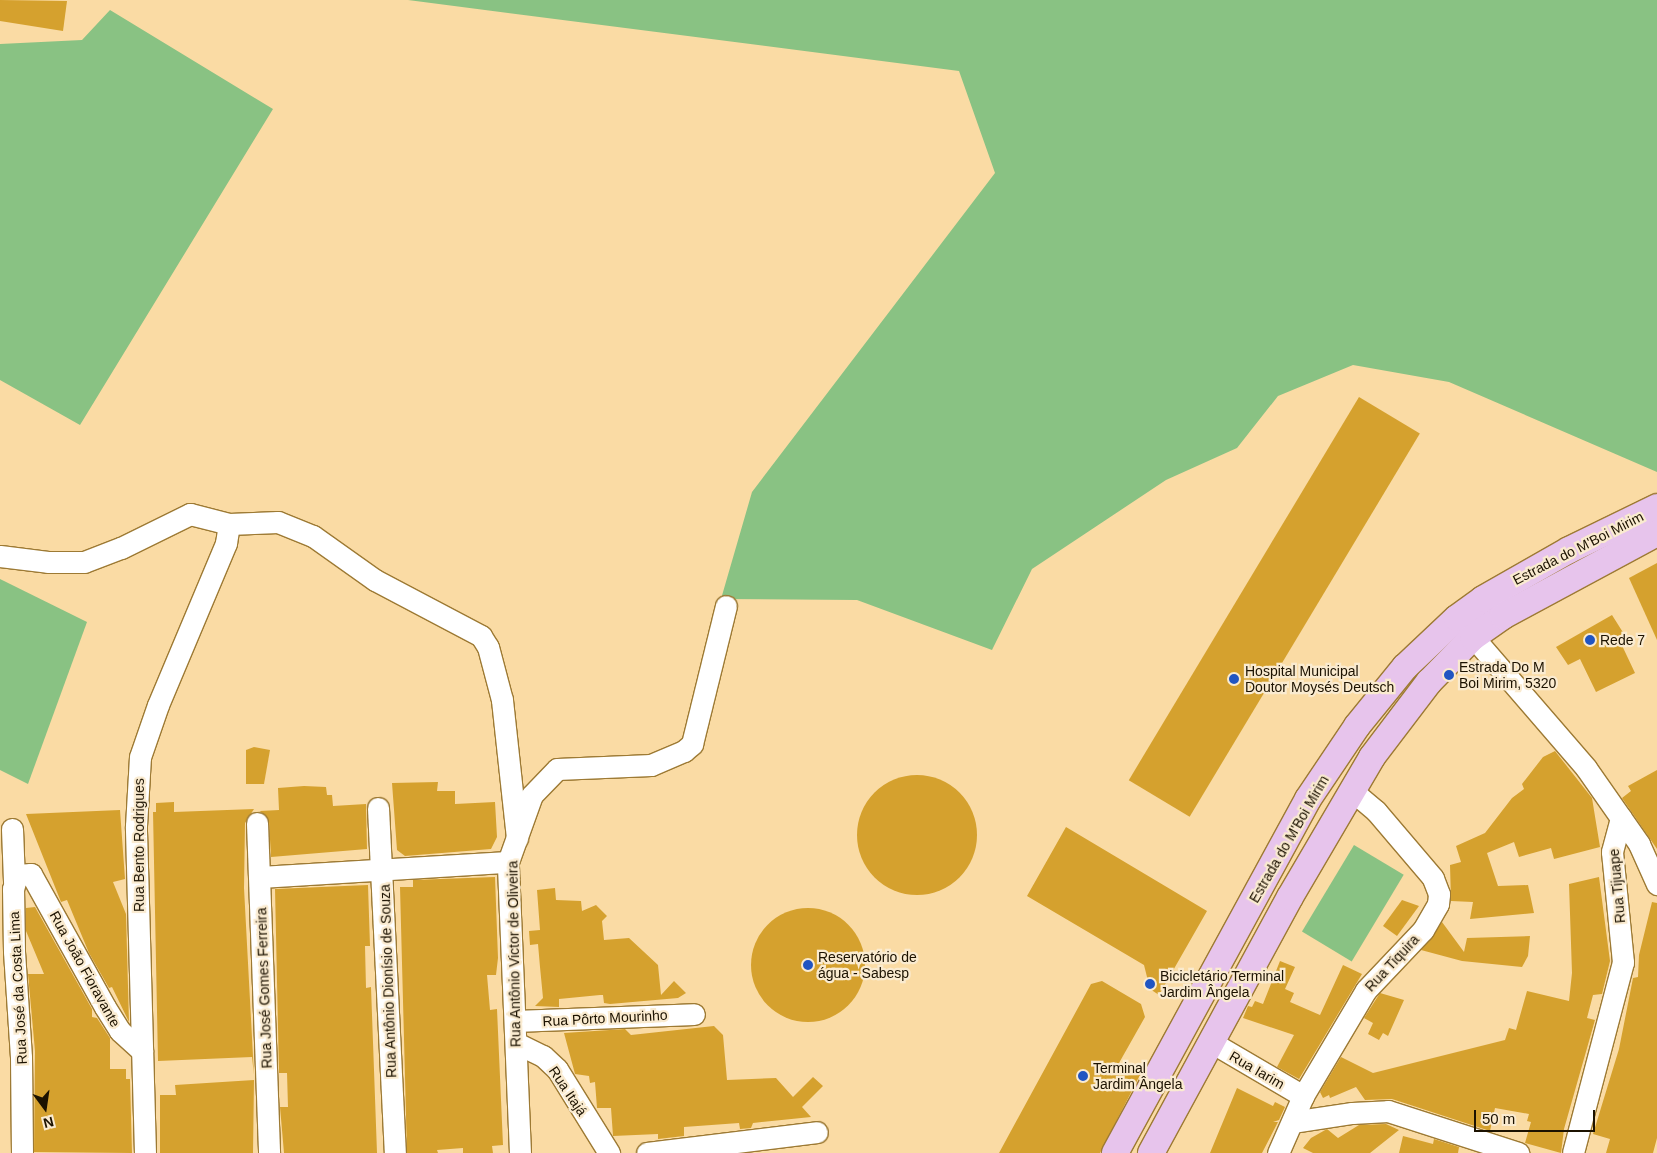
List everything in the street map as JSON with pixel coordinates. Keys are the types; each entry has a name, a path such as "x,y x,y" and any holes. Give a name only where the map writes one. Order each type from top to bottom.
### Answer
{"main road":[{"name":"Estrada do M'Boi Mirim","path":"1115,1153 1324,776 1358,726 1393,681 1457,618 1513,580 1657,508"},
{"name":"Estrada do M'Boi Mirim","path":"1151,1153 1244,981 1352,791 1397,721 1448,660 1474,636 1507,613 1657,533"},
{"path":"1324,776 1338,783 1342,794 1331,828"},
{"path":"1216,970 1218,981 1228,988 1237,987 1244,981"}],"street":[{"path":"0,556 48,562 84,562 121,548 190,514 229,524 278,522 288,524 313,536 411,602 481,636 488,647 502,700 517,838"},
{"name":"Rua Bento Rodrigues","path":"145,1153 136,826 140,757 226,543 229,524"},
{"name":"Rua Antônio Victor de Oliveira","path":"520,1153 508,862 532,795 557,769 651,765 684,751 692,744 726,606"},
{"path":"1474,636 1586,768 1639,844 1657,884"},
{"name":"Rua Tiquira","path":"1278,1153 1304,1096 1366,990 1423,930 1438,904 1439,894 1434,878 1410,848 1352,791"},
{"name":"Rua Antônio Dionísio de Souza","path":"378,808 383,871 395,1153"},
{"name":"Rua Tijuape","path":"1573,1153 1623,962 1612,852 1614,832 1621,818"},
{"name":"Rua José Gomes Ferreira","path":"257,823 269,1153"},
{"name":"Rua José da Costa Lima","path":"12,829 22,1153"},
{"path":"260,877 508,862"},
{"name":"Rua João Fioravante","path":"14,882 17,875 31,874 105,1008 120,1031 142,1051"},
{"name":"Rua Pôrto Mourinho","path":"515,1021 694,1014"},
{"name":"Rua Iarim","path":"1211,1042 1304,1096"},
{"name":"Rua Itajá","path":"516,1043 542,1056 557,1069 609,1153"},
{"path":"1292,1122 1352,1113 1388,1111 1518,1153"},
{"path":"647,1153 817,1132"}],"green space":[{"path":"408,0 1657,0 1657,472 1449,382 1353,365 1278,396 1237,448 1166,480 1032,569 992,650 857,600 721,599 752,492 995,173 959,71"},
{"path":"110,10 273,109 80,425 0,380 0,44 82,40"},
{"path":"0,579 87,622 28,784 0,770"},
{"path":"1354,845 1404,875 1352,961 1302,932"}],"building":[{"path":"0,0 67,1 63,31 0,21"},
{"name":"Hospital Municipal Doutor Moysés Deutsch","path":"1359,397 1420,434 1190,817 1129,780"},
{"path":"1657,563 1657,640 1629,578"},
{"path":"1612,615 1624,634 1618,637 1635,673 1596,692 1580,659 1568,665 1556,647"},
{"path":"254,747 270,750 264,784 246,784 246,750"},
{"path":"1555,751 1592,798 1600,847 1554,859 1551,848 1519,857 1514,842 1487,853 1498,886 1528,885 1534,913 1470,919 1473,902 1451,901 1450,865 1461,862 1456,846 1485,833 1512,798 1524,789 1522,784 1543,757"},
{"path":"1657,770 1657,849 1622,798 1631,791 1628,786"},
{"path":"917,775 929,776 940,780 950,785 959,793 967,802 972,812 976,823 976,847 972,858 967,868 959,877 950,885 940,890 929,894 917,895 905,894 894,890 884,885 875,877 867,868 862,858 858,847 857,835 858,823 862,812 867,802 875,793 884,785 894,780 905,776"},
{"path":"438,782 437,791 455,791 455,804 495,802 497,837 491,849 405,856 397,850 392,783"},
{"path":"326,787 327,795 332,795 333,806 366,804 367,849 271,857 269,822 260,811 279,810 278,788"},
{"path":"174,802 174,812 254,809 245,823 244,888 254,1075 252,1057 158,1061 153,812 156,812 156,803"},
{"path":"120,810 125,879 113,882 126,914 129,1022 112,987 109,988 89,953 67,900 61,902 26,814"},
{"path":"1066,827 1207,911 1159,995 1150,989 1144,965 1027,896"},
{"path":"495,877 498,958 496,975 487,975 490,1010 497,1009 503,1145 492,1146 493,1153 463,1153 463,1148 437,1150 438,1153 407,1153 400,887 413,887 413,880"},
{"path":"1599,877 1610,961 1602,994 1593,995 1587,1018 1595,1020 1564,1129 1561,1153 1525,1143 1531,1122 1527,1121 1529,1114 1495,1108 1490,1131 1392,1099 1365,1100 1356,1087 1330,1098 1329,1095 1323,1098 1320,1092 1341,1057 1373,1073 1505,1040 1509,1028 1516,1030 1527,991 1569,1001 1572,973 1569,884"},
{"path":"368,885 370,946 365,946 366,988 371,987 377,1153 284,1153 280,1107 288,1107 287,1073 279,1073 275,889"},
{"path":"555,888 556,900 581,901 582,911 596,905 607,916 602,921 604,940 629,938 658,965 661,995 674,981 686,993 678,998 610,1004 604,1003 603,995 600,995 559,999 559,1007 535,1006 543,998 538,944 530,945 529,931 540,930 537,890"},
{"path":"1402,900 1419,906 1397,936 1383,926"},
{"path":"1652,902 1657,903 1657,1138 1653,1153 1606,1153 1610,1139 1593,1134 1619,1049 1633,978 1638,977 1639,955"},
{"path":"35,907 92,1009 92,1017 97,1018 110,1038 110,1069 126,1069 126,1079 130,1079 132,1153 34,1152 35,1051 28,974 44,974 26,931 26,908"},
{"name":"Reservatório de água - Sabesp","path":"808,908 830,912 849,924 861,943 865,965 861,987 849,1006 830,1018 808,1022 786,1018 767,1006 755,987 751,965 755,943 767,924 786,912"},
{"path":"1442,922 1464,952 1467,938 1530,936 1528,956 1522,967 1462,961 1421,950"},
{"path":"1280,961 1295,967 1285,989 1294,993 1290,1002 1320,1015 1343,965 1362,974 1299,1079 1277,1067 1294,1035 1243,1018 1248,1006 1252,1007 1255,1001 1263,1004"},
{"name":"Terminal Jardim Ângela","path":"1102,981 1141,1004 1145,1017 1119,1063 1140,1075 1100,1153 999,1153 1091,984"},
{"path":"1380,993 1404,1000 1388,1036 1383,1033 1379,1040 1368,1034 1373,1023 1364,1018"},
{"path":"714,1026 723,1035 727,1080 776,1078 793,1097 813,1077 823,1086 802,1107 811,1117 753,1123 751,1128 740,1129 739,1123 684,1127 684,1136 658,1139 658,1134 613,1136 611,1108 597,1108 595,1082 590,1083 589,1076 575,1074 564,1033 625,1029 631,1035"},
{"path":"254,1080 253,1153 160,1153 160,1095 176,1095 175,1085"},
{"path":"1237,1088 1273,1106 1275,1102 1285,1107 1279,1120 1273,1122 1278,1122 1262,1153 1210,1153"},
{"path":"1386,1124 1399,1130 1370,1153 1313,1153 1303,1148 1311,1138 1327,1129 1338,1138 1359,1125"},
{"path":"1403,1136 1433,1144 1434,1139 1459,1147 1458,1153 1399,1153"}],"place":[{"name":"Rede 7","path":"1590,640"},
{"name":"Estrada Do M Boi Mirim, 5320","path":"1449,675"},
{"name":"Hospital Municipal Doutor Moysés Deutsch","path":"1234,679"},
{"name":"Reservatório de água - Sabesp","path":"808,965"},
{"name":"Bicicletário Terminal Jardim Ângela","path":"1150,984"},
{"name":"Terminal Jardim Ângela","path":"1083,1076"}]}
